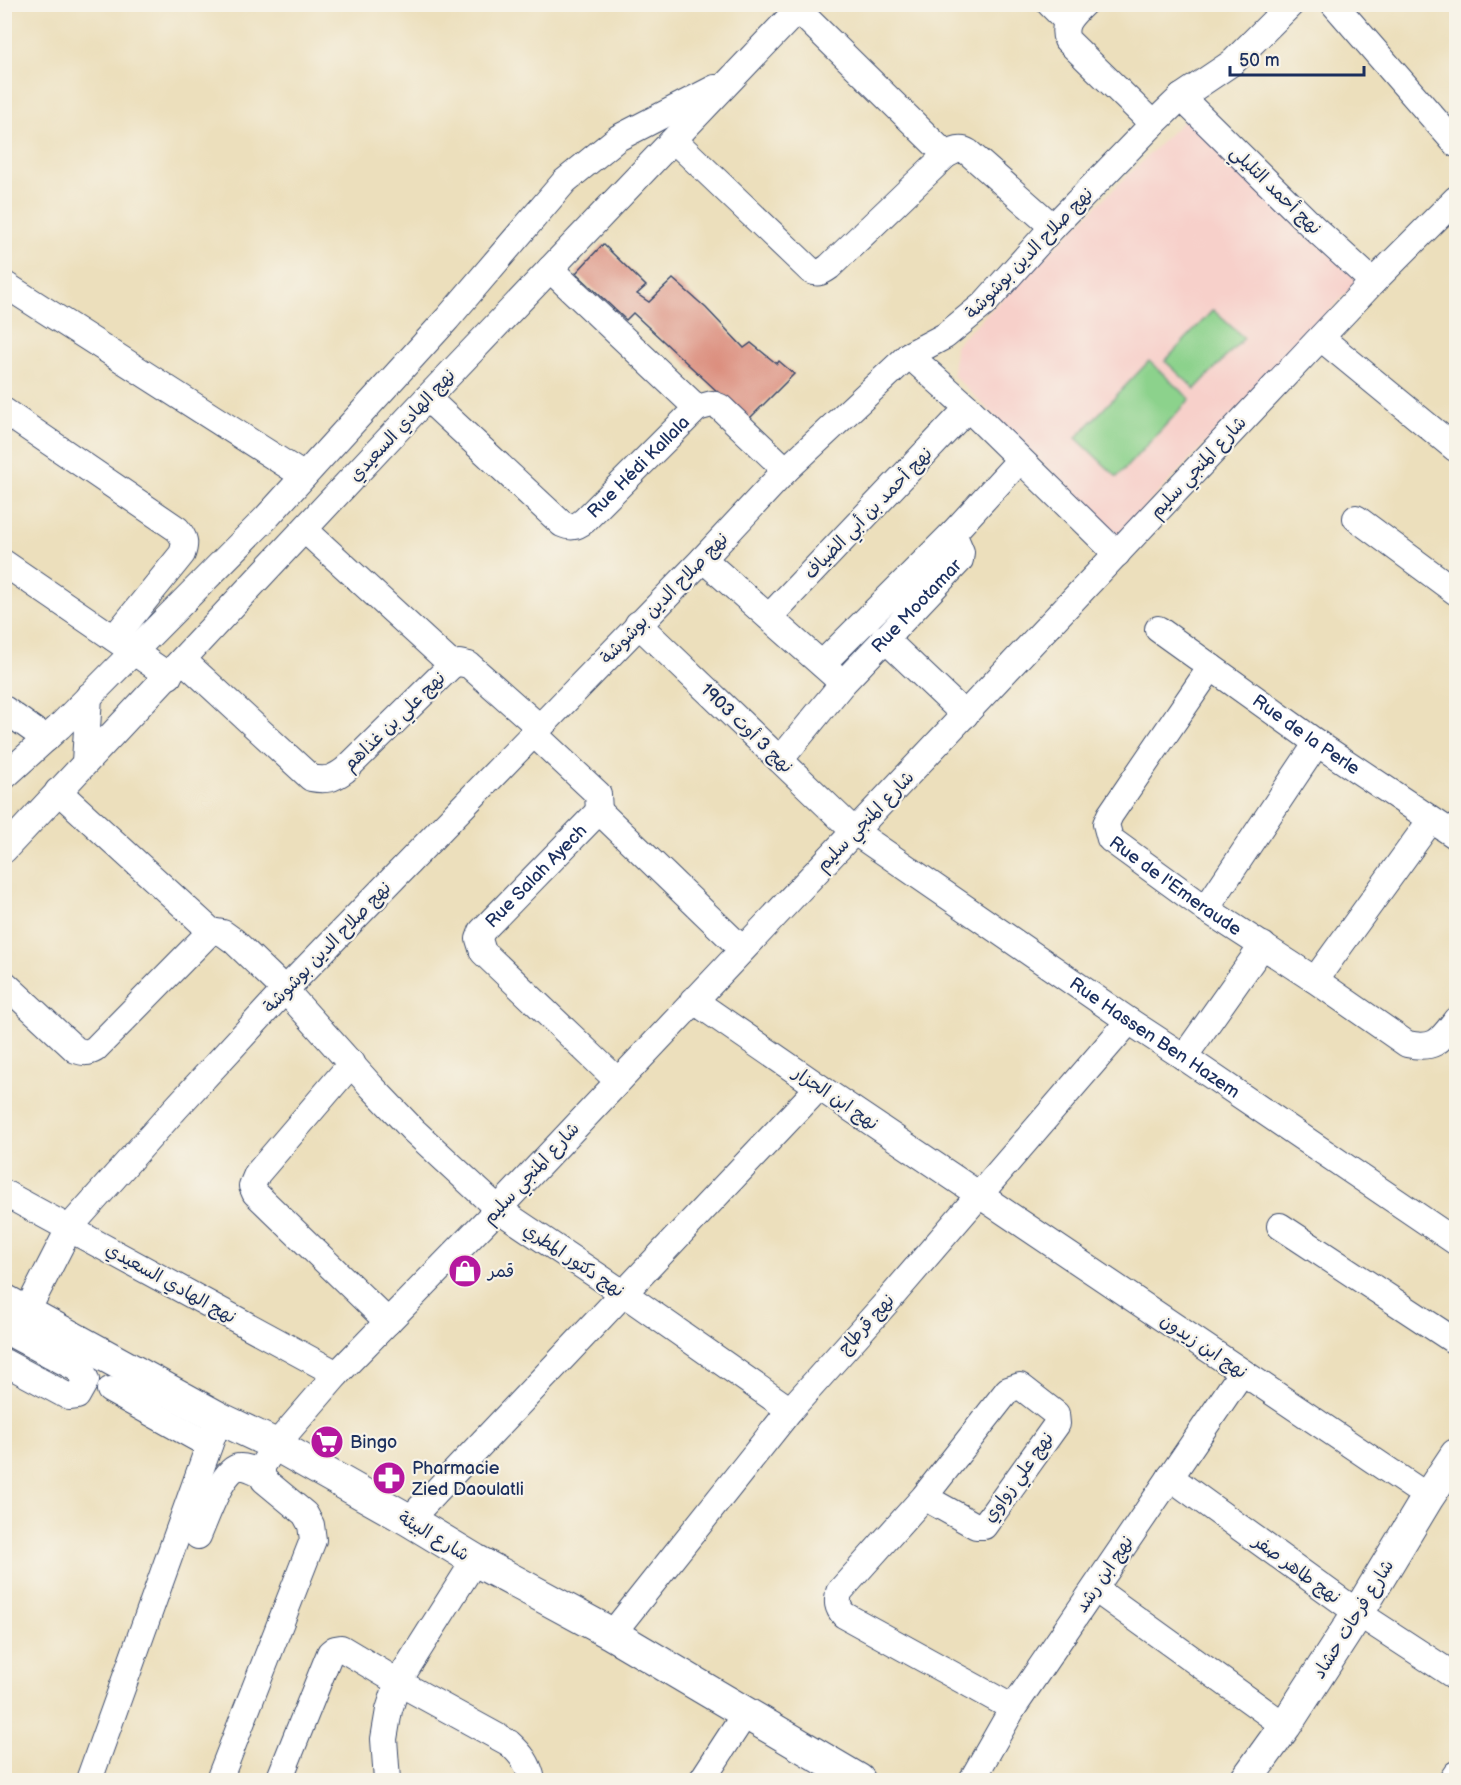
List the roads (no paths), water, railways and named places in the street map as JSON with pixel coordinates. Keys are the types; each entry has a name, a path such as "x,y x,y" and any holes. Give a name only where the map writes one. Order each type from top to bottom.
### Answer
{"main road":[{"name":"شارع البيئة","path":"12,1314 214,1432 276,1445 475,1560 612,1634 859,1780"},
{"name":"شارع فرحات حشاد","path":"1250,1779 1358,1613 1428,1497 1456,1457"}],"street":[{"name":"نهج صلاح الدين بوشوشة","path":"12,1314 70,1227 285,990 703,559 786,470 909,355 945,336 984,304 1053,226 1153,124 1181,97 1233,62 1291,4"},
{"path":"1334,4 1456,144"},
{"path":"800,7 946,155"},
{"name":"نهج الهادي السعيدي","path":"4,850 427,398 800,7"},
{"path":"1067,10 1064,31 1069,43 1153,124"},
{"path":"124,645 266,518 447,319 565,181 618,138 730,81"},
{"name":"نهج أحمد التليلي","path":"1181,97 1313,227 1373,282"},
{"path":"674,140 815,273 822,272 829,267 946,155 957,150 963,149 968,152 1053,226"},
{"name":"شارع المنجي سليم","path":"262,1474 262,1466 276,1445 337,1374 498,1209 1373,282 1456,199"},
{"name":"Rue Hédi Kallala","path":"427,398 562,524 569,527 577,526 584,521 697,408 550,269"},
{"path":"4,284 304,476"},
{"path":"1321,338 1456,449"},
{"path":"909,355 968,408 1117,554"},
{"path":"697,408 712,404 720,407 786,470"},
{"name":"نهج أحمد بن أبي الضياف","path":"769,617 968,408"},
{"path":"4,411 177,529 183,536 185,544 182,554 89,696 4,777"},
{"path":"952,533 1020,460"},
{"path":"1356,518 1456,592"},
{"name":"نهج علي بن غذاهم","path":"4,563 124,645 176,668 311,778 323,781 334,778 345,770 452,664 305,530"},
{"name":"Rue Mootamar","path":"780,760 843,683 960,560 961,552 952,533 822,664"},
{"path":"703,559 843,683"},
{"name":"نهج 3 أوت 1903","path":"638,624 855,832"},
{"name":"Rue de la Perle","path":"1158,629 1317,743 1456,836"},
{"path":"884,638 965,715"},
{"path":"452,664 469,664 536,730 598,794 599,811"},
{"name":"Rue de l'Emeraude","path":"1211,668 1110,815 1106,824 1110,839 1206,909 1263,945 1407,1044 1423,1048 1434,1044 1444,1036 1456,1020"},
{"path":"85,762 89,696"},
{"path":"4,710 46,739"},
{"path":"1206,909 1317,743"},
{"name":"نهج دكتور المطري","path":"58,791 211,931 223,933 234,940 285,990 413,1130 498,1209 624,1293 790,1410"},
{"name":"Rue Salah Ayech","path":"618,1081 483,952 479,939 482,932 599,811 742,949"},
{"path":"1315,980 1431,820"},
{"name":"Rue Hassen Ben Hazem","path":"855,832 1130,1022 1456,1242"},
{"path":"4,983 76,1050 83,1053 90,1052 96,1049 211,931"},
{"path":"1184,1057 1263,945"},
{"name":"نهج ابن الجزار","path":"693,1000 980,1195"},
{"name":"نهج قرطاج","path":"612,1634 790,1410 1130,1022"},
{"path":"352,1063 257,1174 252,1186 255,1193 388,1322"},
{"path":"409,1520 819,1087"},
{"name":"نهج الهادي السعيدي","path":"4,1193 337,1374"},
{"name":"نهج ابن زيدون","path":"980,1195 1428,1497"},
{"path":"1280,1226 1456,1342"},
{"path":"4,1362 69,1397 77,1396 86,1380 84,1375 12,1314"},
{"name":"نهج ابن رشد","path":"972,1780 1013,1708 1242,1372"},
{"name":"نهج علي زواوي","path":"924,1497 976,1526 984,1526 1056,1424 1056,1414 1020,1386 1008,1390 924,1497 839,1592 838,1608 844,1615 1013,1708"},
{"path":"89,1780 214,1432 110,1390"},
{"path":"198,1536 225,1476 232,1469 243,1467 262,1474 264,1480 305,1514 311,1524 313,1539 219,1780"},
{"name":"نهج طاهر صفر","path":"1170,1478 1358,1613 1456,1677"},
{"path":"387,1780 384,1739 389,1710 398,1682 475,1560"},
{"path":"1095,1589 1285,1726"},
{"path":"279,1780 318,1679 330,1653 335,1649 345,1650 509,1743 522,1755 530,1769 532,1780"},
{"path":"702,1780 745,1714"},
{"path":"1452,1780 1456,1774"}],"place":[{"name":"قمر","path":"465,1271"},
{"name":"Bingo","path":"327,1442"},
{"name":"Pharmacie Zied Daoulatli","path":"389,1478"}]}
